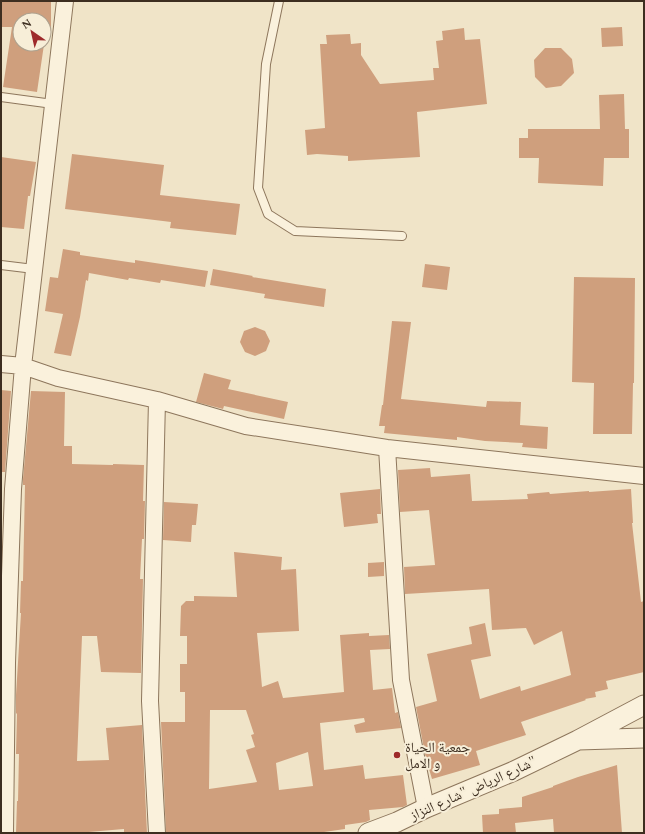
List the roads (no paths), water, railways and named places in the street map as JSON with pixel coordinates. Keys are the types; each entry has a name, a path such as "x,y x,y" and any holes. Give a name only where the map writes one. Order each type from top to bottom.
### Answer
{"street":[{"path":"4,833 7,655 7,489 23,366 65,1"},
{"path":"1,364 23,366 58,378 157,400 246,426 387,448 644,476"},
{"path":"157,400 150,701 157,833"},
{"path":"387,448 401,680 426,808"},
{"name":"شارع الرياض \"شارع النزاز\"","path":"368,833 397,822 426,808 514,771 578,740 644,705"},
{"name":"شارع الرياض \"شارع النزاز\"","path":"578,740 644,738"}],"lane":[{"path":"279,1 266,64 258,188 268,214 296,231 402,236"},
{"path":"1,97 53,104"},
{"path":"1,265 34,269"}],"place":[{"name":"جمعية الحياة و الامل","path":"397,755"}]}
